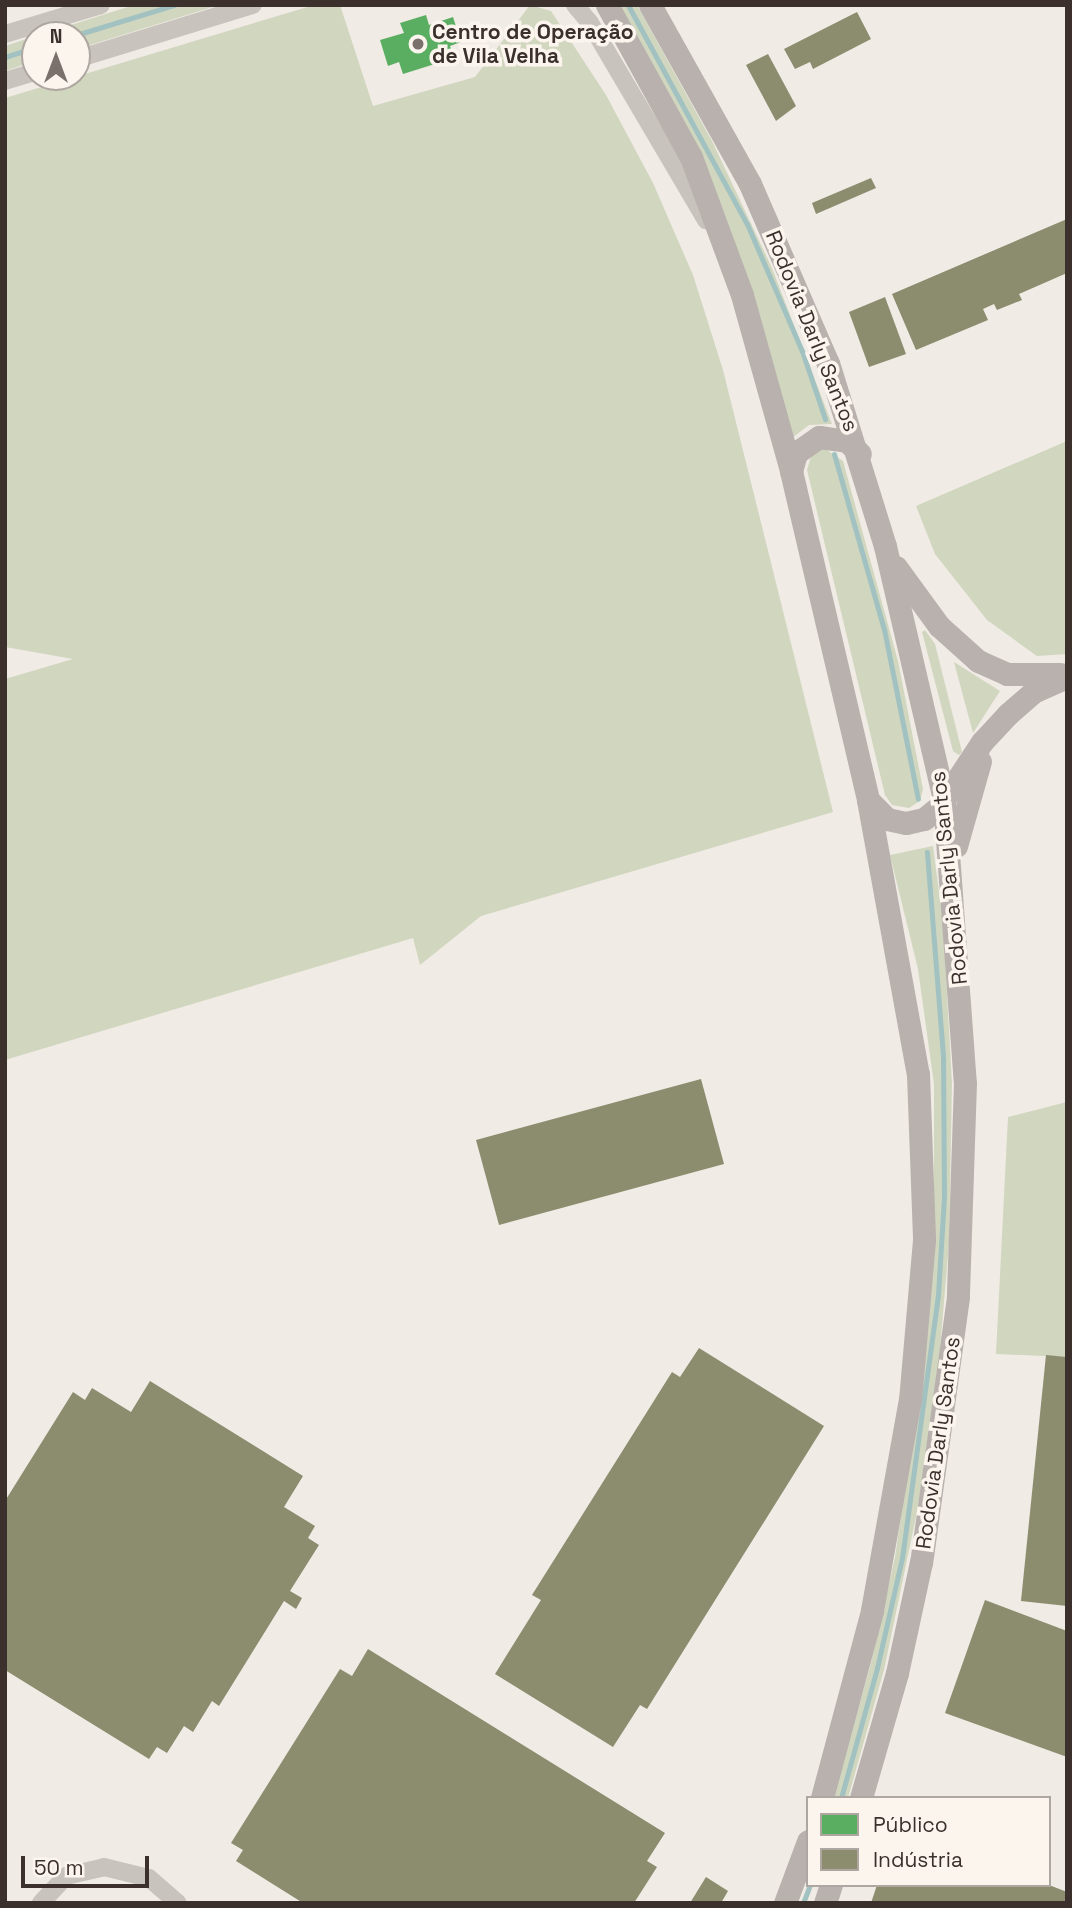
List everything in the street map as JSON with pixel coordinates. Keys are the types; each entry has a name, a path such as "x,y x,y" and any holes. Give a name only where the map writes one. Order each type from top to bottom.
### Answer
{"main road":[{"name":"Rodovia Darly Santos","path":"607,5 691,157 734,267 791,471 867,800 918,1074 924,1240 910,1399 889,1529 861,1664 823,1796"},
{"name":"Rodovia Darly Santos","path":"650,5 764,213 816,332 860,454 886,546 944,799 963,1029 965,1136 953,1350 921,1562 893,1686 862,1796"},
{"path":"791,471 796,453 819,437 847,441 860,454"},
{"path":"886,546 922,606 978,661 1023,676 1067,675"},
{"path":"867,800 887,819 906,823 924,819 944,799 982,743 1008,714 1033,692 1067,675"},
{"path":"953,899 955,850 964,805 979,762 1008,714"},
{"path":"785,1903 806,1845"}],"street":[{"path":"5,34 101,5"},
{"path":"91,55 253,5"},
{"path":"575,5 590,23 734,267"},
{"path":"41,1903 66,1876 104,1867 149,1878 178,1903"}],"green space":[{"path":"134,5 219,5 91,45 91,21 83,21"},
{"path":"314,5 340,5 373,106 475,77 530,5 551,11 606,95 653,183 693,275 723,370 833,812 481,916 420,965 413,938 5,1060 5,679 73,659 5,647 5,98 28,91 91,91 91,72"},
{"path":"616,5 637,5 712,141 772,268 832,424 809,425 792,438 760,317 722,207"},
{"path":"21,41 21,66 5,71 5,46"},
{"path":"1067,441 1067,654 1037,656 987,620 935,554 916,506"},
{"path":"824,448 843,461 898,661 923,789 920,801 909,808 892,805 885,795 807,470 811,456"},
{"path":"925,630 935,644 962,752 959,755 953,751 922,632"},
{"path":"954,662 1000,691 973,733"},
{"path":"933,846 943,923 952,1083 949,1243 940,1349 918,1507 884,1670 849,1796 834,1796 870,1667 895,1557 926,1347 934,1241 934,1084 918,969 890,855"},
{"path":"1067,1102 1067,1357 996,1354 1008,1117"}],"building: Público":[{"name":"Centro de Operação de Vila Velha","path":"426,15 429,25 453,17 461,42 450,46 454,58 403,74 399,62 388,66 380,40 404,33 400,23"}],"building: Indústria":[{"path":"857,12 871,39 813,69 810,62 795,69 784,49"},
{"path":"768,54 796,106 776,121 746,65"},
{"path":"871,178 876,188 816,214 812,203"},
{"path":"1067,219 1067,273 1019,294 1022,300 997,310 994,304 983,309 988,320 916,350 892,294"},
{"path":"885,297 906,354 869,367 849,312"},
{"path":"701,1079 724,1164 499,1225 476,1140"},
{"path":"699,1348 824,1426 647,1709 640,1705 613,1747 495,1674 541,1600 532,1595 672,1372 680,1377"},
{"path":"1046,1355 1067,1357 1067,1606 1021,1601"},
{"path":"150,1381 303,1476 284,1507 315,1526 308,1538 319,1545 290,1591 302,1598 296,1609 284,1601 219,1706 212,1701 193,1732 184,1726 167,1753 157,1747 149,1759 5,1670 5,1501 73,1392 85,1400 92,1388 131,1412"},
{"path":"985,1600 1067,1631 1067,1757 945,1713"},
{"path":"368,1649 665,1833 647,1861 657,1867 634,1903 303,1903 236,1861 243,1850 231,1843 340,1669 352,1676"},
{"path":"706,1877 728,1891 721,1903 690,1903"},
{"path":"1051,1886 1067,1892 1067,1903 871,1903 876,1887"}],"waterway":[{"path":"91,30 174,5"},
{"path":"628,5 747,224 802,351 825,419"},
{"path":"5,57 21,52"},
{"path":"834,454 884,629 918,799"},
{"path":"842,1796 877,1668 902,1558 938,1295 944,1196 943,1056 927,852"},
{"path":"803,1903 809,1887"}],"place":[{"name":"Centro de Operação de Vila Velha","path":"418,44"}]}
